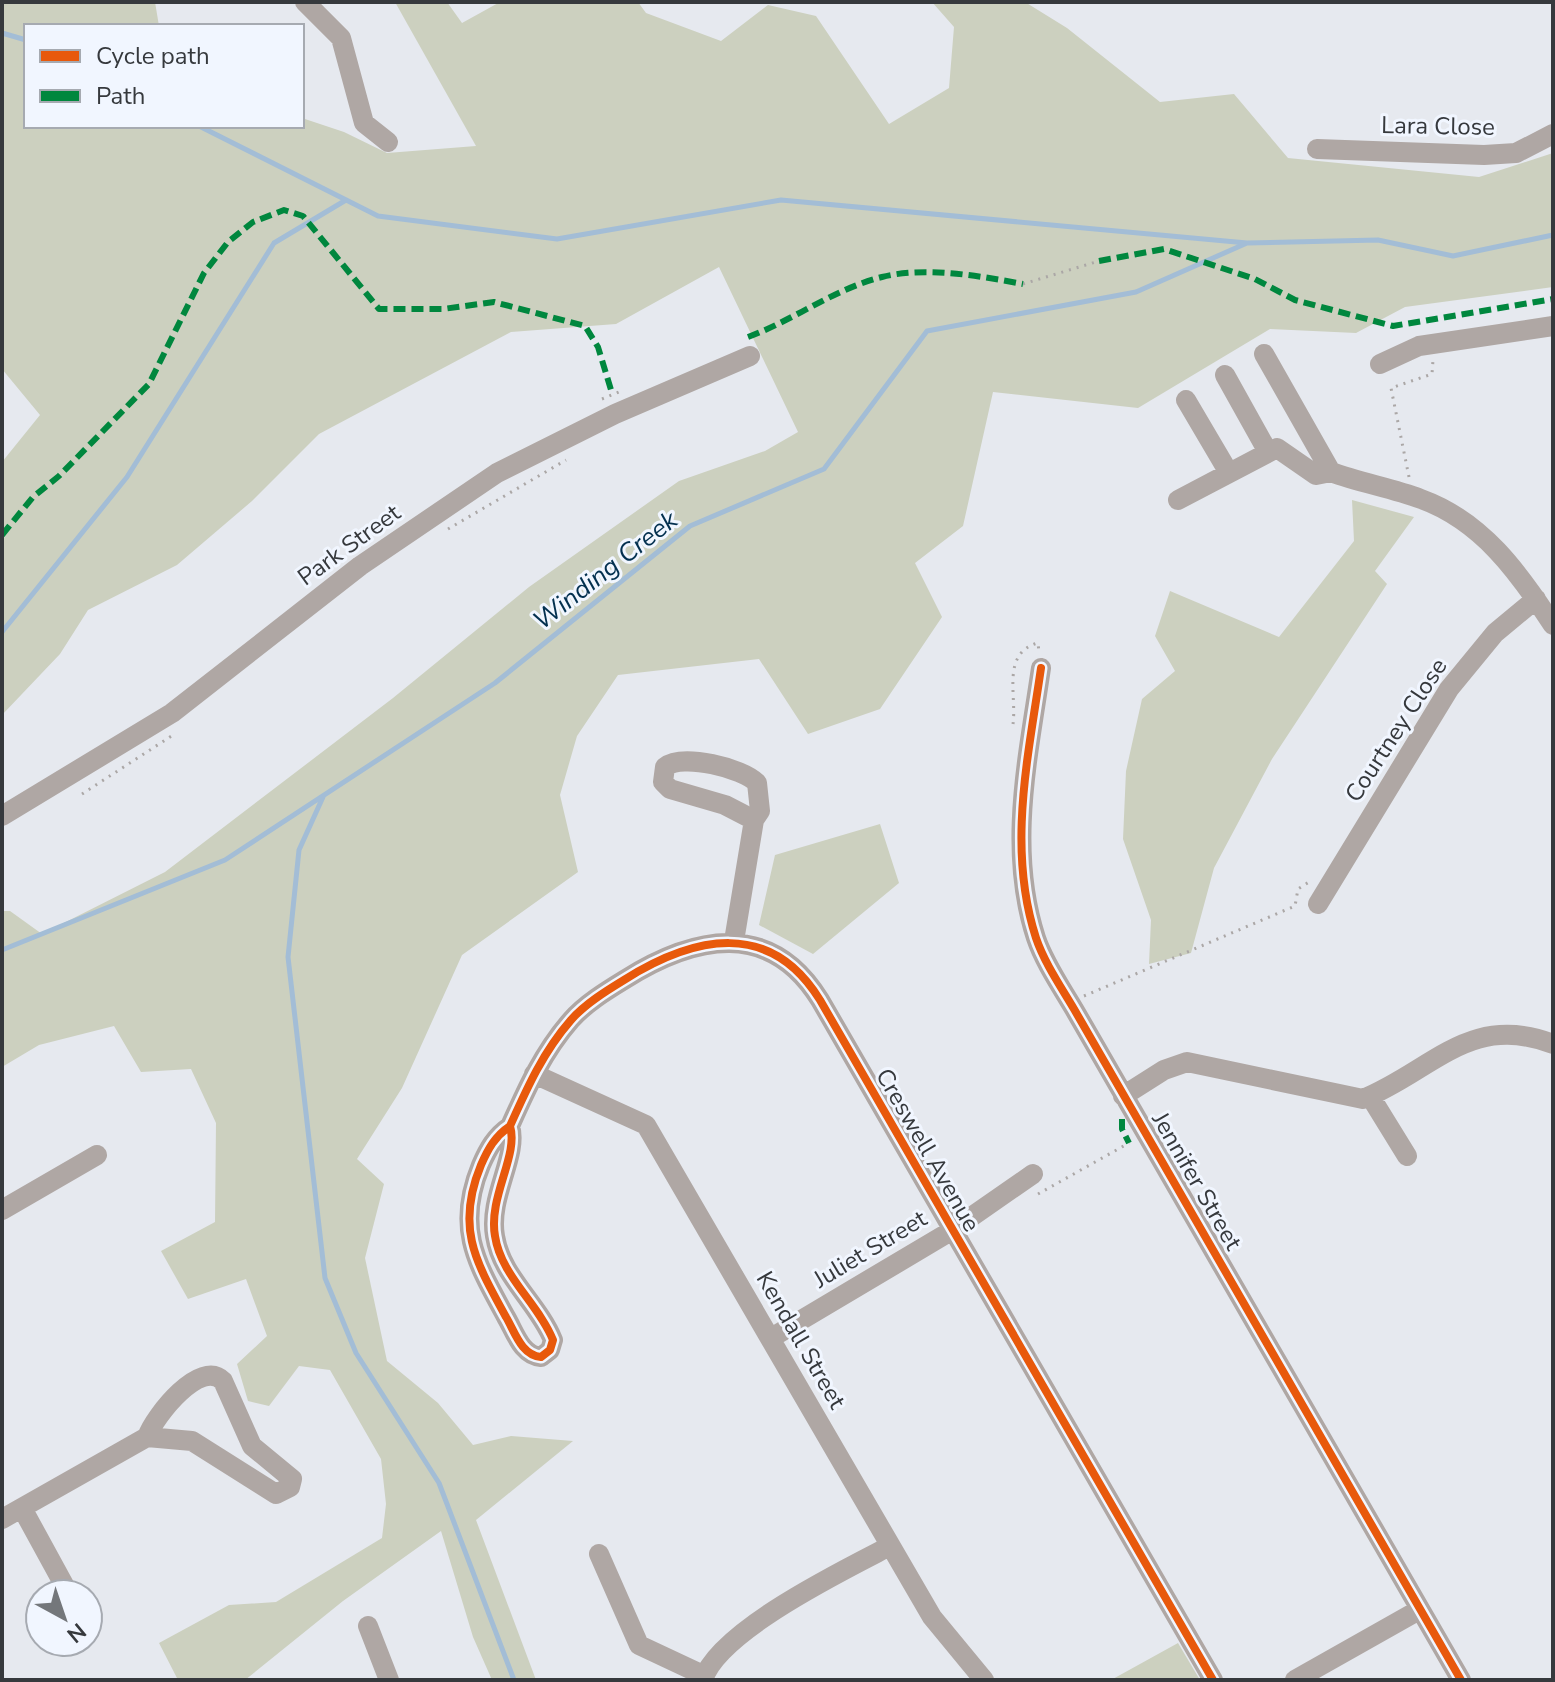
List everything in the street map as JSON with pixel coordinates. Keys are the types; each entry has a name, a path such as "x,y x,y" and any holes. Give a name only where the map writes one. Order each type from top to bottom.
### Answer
{"street":[{"path":"305,2 341,38 364,123 388,142"},
{"name":"Lara Close","path":"1317,149 1484,155 1516,153 1553,134"},
{"path":"1380,364 1419,346 1553,326"},
{"path":"1264,354 1331,472"},
{"name":"Park Street","path":"2,816 172,713 360,566 497,473 628,398 750,356"},
{"path":"1225,375 1268,452"},
{"path":"1186,400 1229,473"},
{"path":"1178,500 1277,448 1316,475 1331,472 1422,499 1464,522 1507,557 1553,625"},
{"name":"Courtney Close","path":"1318,904 1449,689 1495,633 1536,599"},
{"name":"Jennifer Street","path":"1041,668 1019,816 1022,866 1037,939 1123,1096 1461,1680"},
{"path":"734,941 754,820 762,801 757,783 751,778 684,760 665,767 663,778 670,789 725,805 754,820"},
{"name":"Creswell Avenue","path":"510,1126 515,1140 496,1198 495,1238 504,1263 553,1340 550,1350 541,1357 525,1350 478,1266 469,1235 470,1190 487,1151 500,1132 510,1126 550,1046 573,1017 656,960 700,945 734,941 792,963 808,981 1213,1680"},
{"path":"1123,1096 1164,1070 1187,1062 1218,1066 1346,1097 1370,1096 1438,1056 1478,1037 1527,1035 1553,1044"},
{"name":"Kendall Street","path":"534,1074 646,1125 932,1617 984,1680"},
{"path":"1370,1096 1407,1156"},
{"path":"2,1210 97,1155"},
{"name":"Juliet Street","path":"771,1338 1036,1184"},
{"path":"2,1519 147,1437 192,1441 276,1494 290,1487 292,1479 287,1473 252,1446 223,1381 216,1374 209,1373 193,1382 152,1423 147,1437"},
{"path":"22,1508 60,1578"},
{"path":"599,1554 639,1645 703,1678 741,1632 832,1576 890,1546"},
{"path":"1295,1680 1419,1610"},
{"path":"368,1626 389,1680"}],"path":[{"path":"1023,284 1099,261"},
{"path":"1405,495 1409,474 1391,388 1432,374 1433,359 1441,354"},
{"path":"446,531 573,456"},
{"path":"82,794 178,731"},
{"path":"1078,987 1083,996 1295,906 1298,889 1321,873"},
{"path":"1036,1184 1129,1143"}],"green space":[{"path":"2,2 155,2 159,24 24,24 24,128 304,128 304,119 344,132 387,153 476,146 395,2 447,2 462,23 500,2 638,2 646,13 721,41 768,5 816,16 889,124 949,88 954,27 932,2 1025,2 1067,28 1160,102 1234,94 1288,158 1479,177 1553,153 1553,287 1405,307 1356,333 1270,329 1138,408 993,392 963,526 915,563 942,617 880,709 808,734 759,659 618,675 577,736 560,795 578,872 462,955 402,1088 357,1159 384,1184 365,1258 387,1361 438,1403 473,1445 511,1436 573,1441 476,1520 536,1680 492,1680 473,1637 441,1531 343,1601 245,1680 178,1680 159,1643 229,1605 276,1602 382,1538 386,1504 381,1459 330,1370 299,1366 269,1406 248,1401 237,1364 267,1336 246,1279 188,1299 161,1251 215,1222 216,1123 191,1069 141,1072 114,1026 39,1045 2,1067 2,911 10,911 42,934 165,872 393,698 529,587 679,481 765,451 798,432 719,267 616,324 511,332 319,434 252,501 177,565 88,610 60,654 2,715 2,462 40,415 2,369"},
{"path":"1352,500 1414,517 1375,571 1387,584 1272,759 1214,868 1191,953 1149,964 1151,920 1123,839 1126,771 1142,699 1175,671 1155,636 1170,591 1279,637 1354,541"},
{"path":"880,824 899,883 813,954 759,925 775,855"},
{"path":"1178,1643 1200,1680 1111,1680"}],"waterway":[{"path":"2,33 24,39"},
{"path":"203,128 378,216 557,239 781,200 1247,243 1378,240 1453,256 1553,235"},
{"path":"2,632 127,477 274,243 346,200"},
{"name":"Winding Creek","path":"2,950 225,860 495,683 690,526 824,469 927,331 1136,292 1247,243"},
{"path":"323,797 299,850 288,957 325,1278 356,1353 439,1483 514,1680"}],"marked path":[{"path":"2,535 33,497 59,476 149,384 204,273 228,242 253,222 284,210 303,216 379,309 443,309 494,302 585,326 598,347 612,393"},
{"path":"1099,261 1164,249 1255,279 1295,300 1393,326 1553,299"},
{"path":"748,337 847,289 882,277 934,272 1023,284"},
{"path":"1122,1119 1122,1129 1129,1143"}],"cycle path":[{"path":"1041,668 1026,770 1021,837 1027,905 1039,947 1461,1680"},
{"path":"510,1126 512,1137 496,1206 495,1236 504,1264 553,1340 550,1350 541,1357 528,1352 519,1342 486,1279 472,1244 470,1208 473,1187 489,1148 510,1126 552,1045 589,1003 650,965 677,953 730,943 754,946 778,957 800,974 820,1000 1213,1680"}]}
